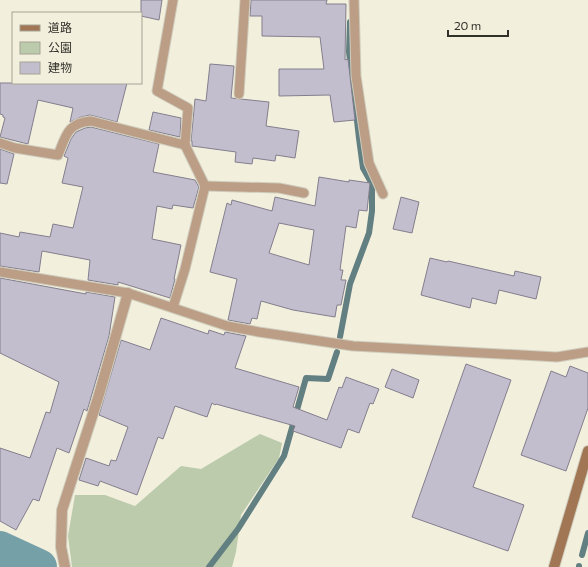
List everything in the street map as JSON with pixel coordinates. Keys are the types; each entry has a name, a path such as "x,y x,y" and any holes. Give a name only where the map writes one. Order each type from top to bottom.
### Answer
{"street":[{"path":"65,567 61,547 62,510 98,398 128,293"},
{"path":"554,567 588,451"}],"lane":[{"path":"173,0 157,91 188,108 186,145 205,186 185,270 173,307"},
{"path":"239,94 245,0"},
{"path":"354,0 356,76 369,163 383,194"},
{"path":"0,143 15,148 58,156 70,128 82,122 91,121 186,145"},
{"path":"205,186 279,188 304,193"},
{"path":"0,272 128,293 227,326 353,346 557,357 588,352"}],"green space":[{"path":"260,434 282,443 279,458 241,515 236,552 232,567 72,567 68,536 75,495 105,495 135,506 181,466 201,469"}],"building":[{"path":"141,0 162,0 159,20 142,16"},
{"path":"251,0 327,0 326,4 346,4 345,60 348,59 355,120 334,122 330,95 279,96 279,69 324,69 320,37 262,36 262,16 250,16"},
{"path":"210,64 234,66 231,98 269,102 266,126 299,131 295,158 276,155 275,161 253,158 252,164 235,162 236,152 192,146 191,141 195,99 206,101"},
{"path":"0,83 127,84 117,122 90,115 70,122 73,108 38,100 28,144 0,137 5,118 0,114"},
{"path":"153,112 181,118 180,137 149,130"},
{"path":"91,127 159,144 153,172 195,180 199,187 193,208 173,205 172,209 157,206 152,239 181,245 170,298 118,282 118,285 88,280 90,260 42,251 39,272 0,266 0,233 19,237 20,232 50,237 53,224 73,228 83,187 62,183 68,158 64,156 71,139 76,132"},
{"path":"0,149 14,154 7,184 0,183"},
{"path":"319,177 349,182 349,180 370,183 367,211 359,210 356,228 346,226 340,270 343,270 341,280 346,280 341,305 337,305 335,317 293,310 261,301 257,319 252,318 250,324 228,320 237,279 210,272 227,203 231,205 232,200 272,211 275,197 315,206","holes":["279,223 314,230 309,265 269,253"]},
{"path":"401,197 419,202 412,233 393,229"},
{"path":"430,258 514,276 515,271 541,277 536,299 499,290 496,304 472,298 470,308 421,295"},
{"path":"0,278 86,294 86,292 115,297 109,336 87,411 84,409 69,453 57,448 39,501 33,499 16,530 0,521 0,448 30,458 46,412 50,413 59,382 0,353"},
{"path":"161,318 208,334 209,330 224,335 225,332 246,336 235,368 299,387 293,407 327,420 339,387 342,388 346,377 379,389 373,404 370,403 359,433 348,429 341,448 293,431 295,426 216,404 215,405 212,403 207,417 175,406 163,439 158,437 137,495 100,481 98,486 79,480 86,458 109,466 111,460 116,461 128,427 99,415 121,340 150,350"},
{"path":"466,364 511,380 473,487 524,505 508,551 412,517"},
{"path":"570,366 588,373 588,408 566,471 521,455 551,371 566,377"},
{"path":"392,369 419,380 413,398 385,387"}],"waterway":[{"path":"340,337 350,284 369,233 372,211 372,184 363,168 359,138 349,52 350,22"},
{"path":"209,567 238,529 284,456 306,378 328,379 337,352"},
{"path":"582,555 588,533"},
{"path":"0,549 39,567"}]}
